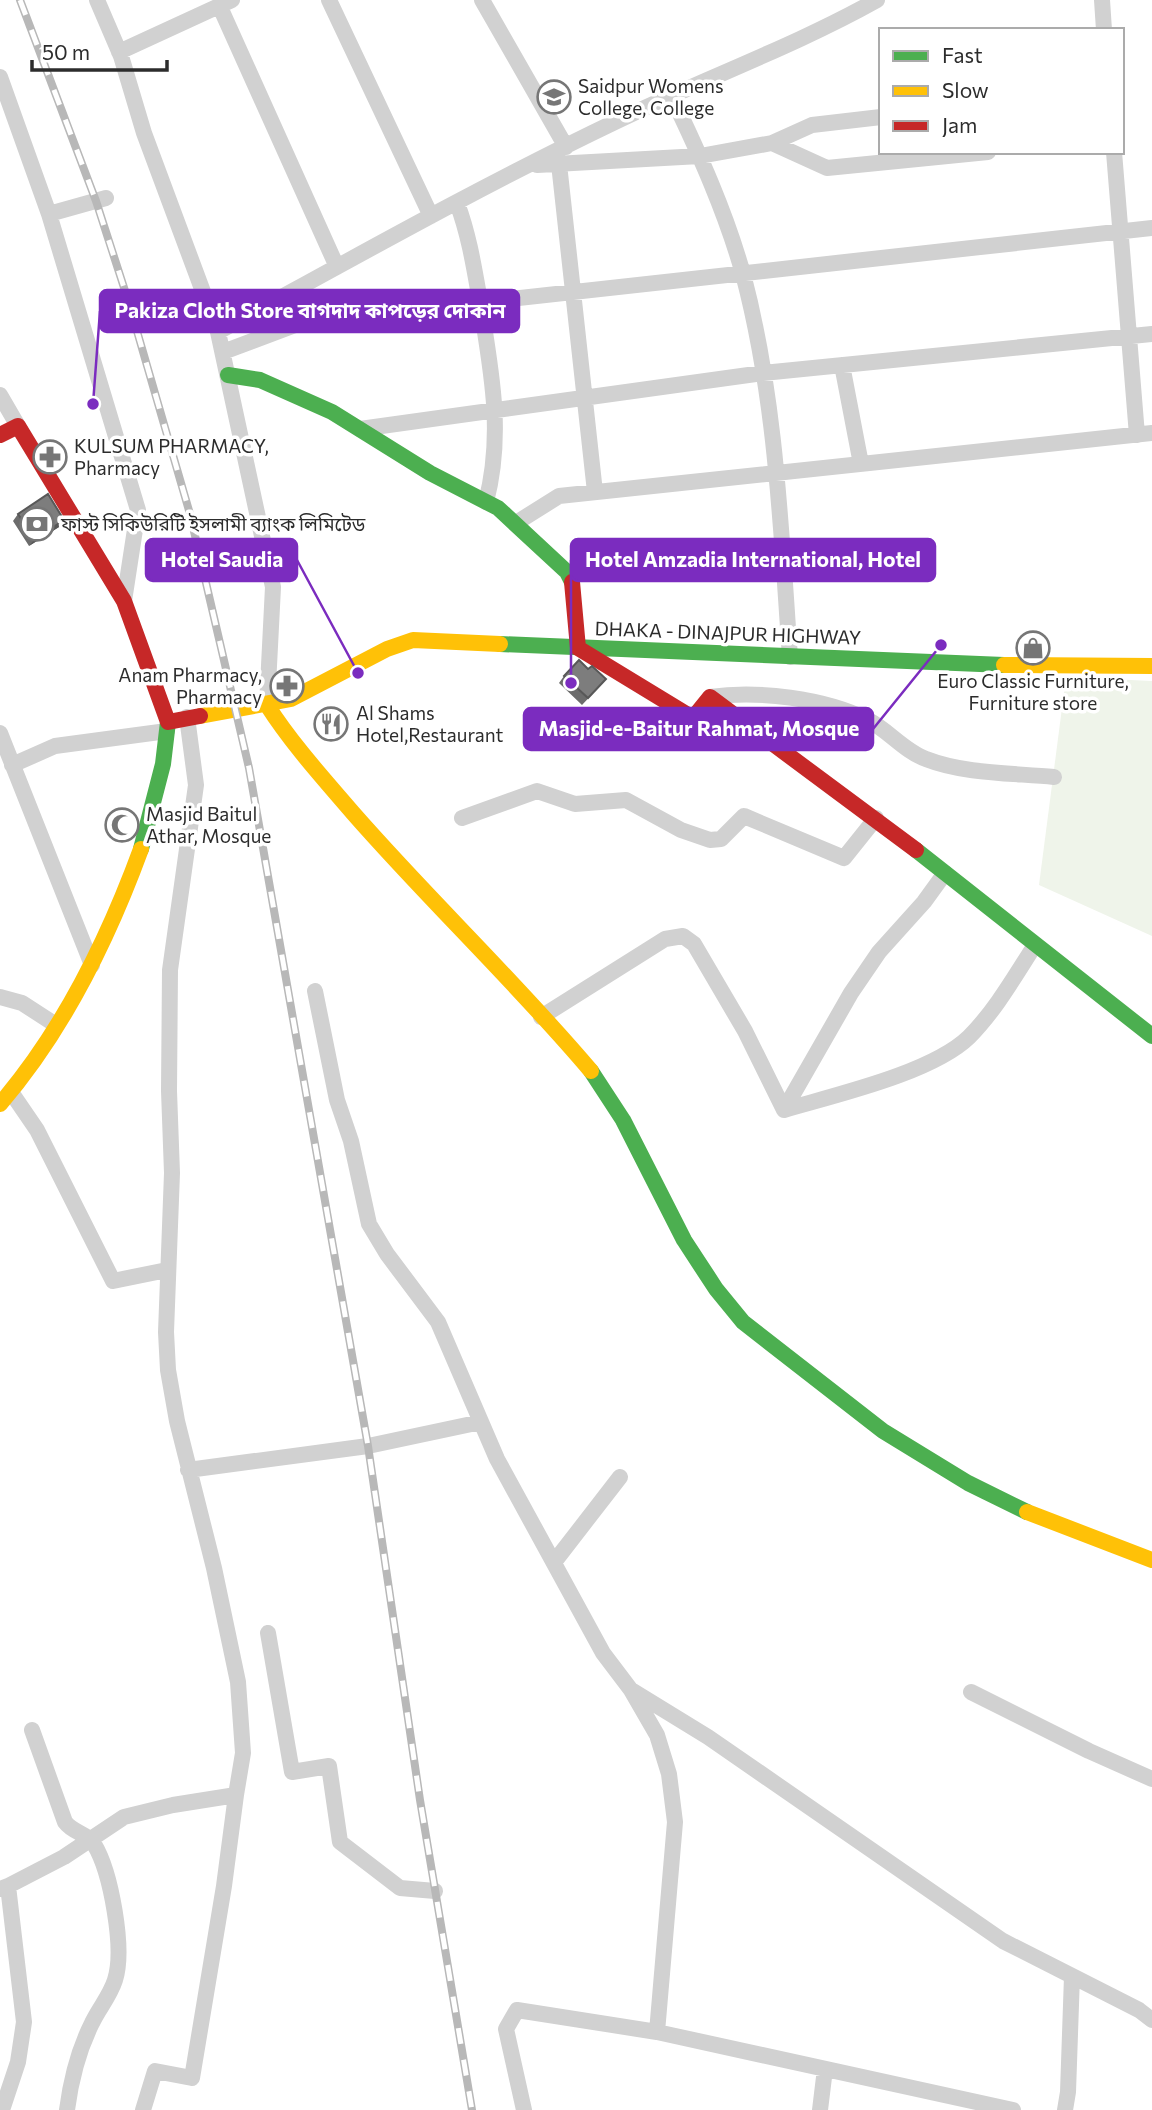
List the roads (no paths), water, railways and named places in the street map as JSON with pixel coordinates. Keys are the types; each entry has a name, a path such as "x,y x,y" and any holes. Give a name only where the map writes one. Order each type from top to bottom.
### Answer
{"main road":[{"path":"228,375 260,380 360,429 430,472 486,502 516,523 567,572 575,587 578,648 693,718 710,697 876,818 1152,1036"},
{"path":"0,435 18,426 124,601 168,727 152,811 120,907 92,965 56,1025 6,1098"},
{"name":"DHAKA - DINAJPUR HIGHWAY","path":"168,727 187,717 291,699 387,649 413,640 1020,666 1152,666"},
{"path":"267,705 282,730 367,830 595,1076 642,1153 668,1212 696,1261 737,1315 830,1393 887,1434 960,1479 1055,1525 1152,1560"}],"street":[{"path":"97,0 119,52 144,133 223,352 273,587 267,705"},
{"path":"329,0 431,216"},
{"path":"482,0 566,147"},
{"path":"218,332 527,166 672,97 821,31 877,0"},
{"path":"1102,0 1104,28"},
{"path":"119,52 226,3 337,267"},
{"path":"0,77 49,214 138,510 124,601"},
{"path":"672,97 701,156 743,273 763,373 776,472 790,657"},
{"path":"527,166 701,156 772,143 812,125 879,117"},
{"path":"772,143 827,169 969,154"},
{"path":"516,523 559,496 1144,434 1129,336 1114,154"},
{"path":"559,164 595,492"},
{"path":"49,214 106,198"},
{"path":"457,203 474,258 496,410 494,472 486,502"},
{"path":"223,352 303,322 1152,228"},
{"path":"360,429 763,373 1152,334"},
{"path":"842,365 861,464"},
{"path":"0,395 18,426"},
{"path":"710,697 744,692 783,696 867,720 924,759 987,771 1054,777"},
{"path":"143,2110 155,2071 192,2078 243,1753 239,1682 214,1568 188,1470 168,1370 167,1270 172,1173 169,1091 170,970 197,785 187,717"},
{"path":"12,765 55,746 168,727"},
{"path":"0,733 92,965"},
{"path":"462,818 537,791 575,804 626,800 681,830 710,840 721,839 744,816 844,858 876,818"},
{"path":"784,1110 851,993 879,952 924,902 944,873"},
{"path":"541,1017 665,939 683,936 694,944 738,1020 784,1110"},
{"path":"784,1110 926,1064 968,1038 1000,998 1035,945"},
{"path":"315,991 337,1100 351,1141 369,1224 387,1254 438,1322 496,1459 555,1561 603,1653 631,1689 657,1735 669,1774 675,1822 657,2032"},
{"path":"0,997 22,1003 56,1025"},
{"path":"6,1098 37,1130 113,1282 167,1270"},
{"path":"188,1470 368,1446 481,1422"},
{"path":"555,1561 620,1477"},
{"path":"268,1633 292,1772 329,1766 340,1842 400,1888 435,1891"},
{"path":"631,1689 708,1737 1003,1941 1152,2020"},
{"path":"971,1692 1152,1779"},
{"path":"32,1730 65,1822 71,1830 89,1838 103,1867 109,1891 118,1962 115,1981 76,2061 67,2110"},
{"path":"2,2110 18,2063 24,2022 4,1887 36,1874 124,1817 173,1805 236,1795"},
{"path":"1065,2110 1072,1976"},
{"path":"524,2110 506,2029 517,2010 657,2032 1013,2110"},
{"path":"820,2110 825,2069"}],"railway":[{"path":"20,0 96,201 128,300 190,514 249,768 368,1446 420,1800 472,2110"}],"place":[{"name":"Saidpur Womens College, College","path":"554,97"},
{"name":"Pakiza Cloth Store বাগদাদ কাপড়ের দোকান","path":"93,404"},
{"name":"KULSUM PHARMACY, Pharmacy","path":"50,457"},
{"name":"ফাস্ট সিকিউরিটি ইসলামী ব্যাংক লিমিটেড","path":"37,524"},
{"name":"Masjid-e-Baitur Rahmat, Mosque","path":"941,645"},
{"name":"Euro Classic Furniture, Furniture store","path":"1033,648"},
{"name":"Hotel Saudia","path":"358,673"},
{"name":"Hotel Amzadia International, Hotel","path":"571,683"},
{"name":"Anam Pharmacy, Pharmacy","path":"287,686"},
{"name":"Al Shams Hotel,Restaurant","path":"331,724"},
{"name":"Masjid Baitul Athar, Mosque","path":"122,825"}]}
